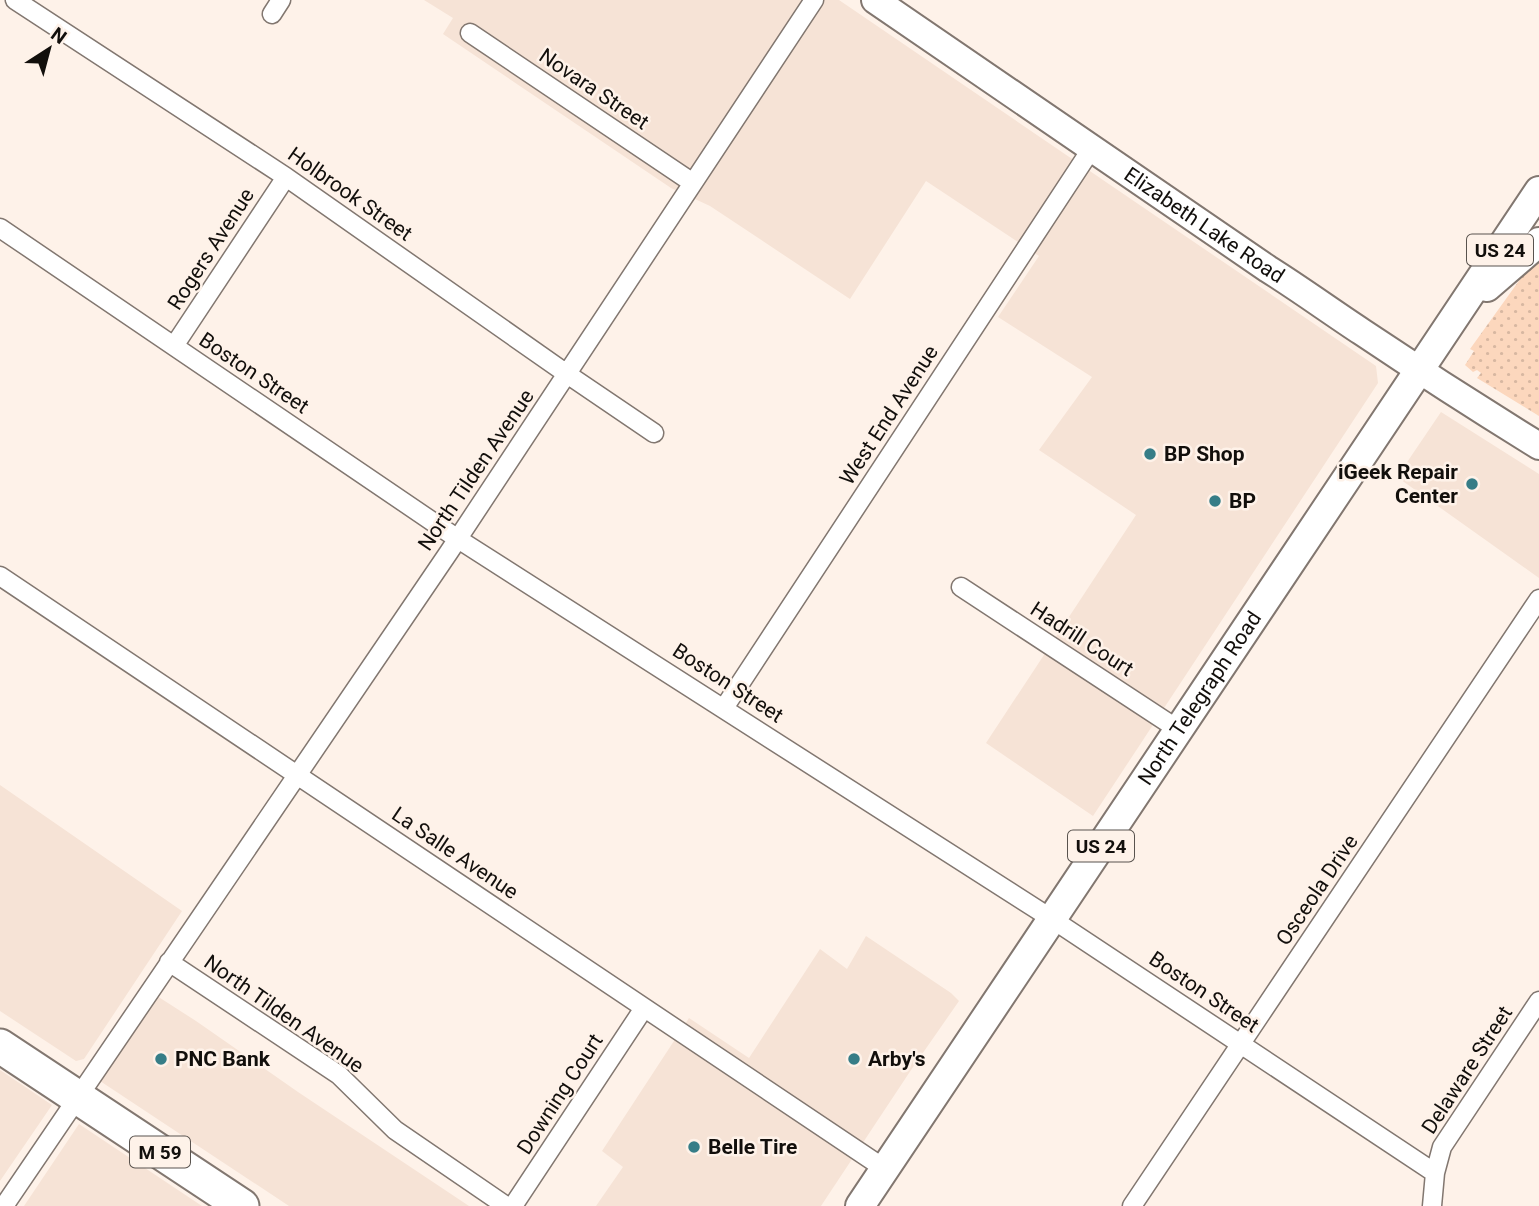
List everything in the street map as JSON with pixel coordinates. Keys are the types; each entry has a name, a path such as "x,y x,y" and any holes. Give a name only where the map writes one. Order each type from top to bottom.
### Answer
{"highway":[{"name":"M 59","path":"0,1046 242,1206"}],"main road":[{"name":"Elizabeth Lake Road","path":"875,0 1420,371 1539,446"},
{"name":"North Telegraph Road","path":"860,1206 1539,191"},
{"path":"1461,310 1539,242"}],"street":[{"name":"Holbrook Street","path":"15,0 286,177 654,433"},
{"name":"North Tilden Avenue","path":"4,1206 458,538 814,0"},
{"name":"Novara Street","path":"470,33 692,183"},
{"name":"West End Avenue","path":"724,708 1092,148"},
{"name":"Rogers Avenue","path":"174,346 286,177"},
{"name":"Boston Street","path":"0,228 458,538 1052,919 1434,1173"},
{"name":"La Salle Avenue","path":"0,576 885,1169"},
{"name":"Hadrill Court","path":"961,587 1179,730"},
{"name":"Osceola Drive","path":"1132,1206 1539,599"},
{"name":"North Tilden Avenue","path":"169,962 338,1075 395,1130 506,1206"},
{"name":"Delaware Street","path":"1432,1206 1434,1173 1442,1147 1539,1001"},
{"name":"Downing Court","path":"513,1206 644,1008"}],"shaded area":[{"path":"424,0 839,0 1376,366 1378,383 1093,816 986,743 1136,515 1039,450 1092,377 998,317 1039,256 926,181 850,299 710,206 671,188 443,34 453,18"},
{"path":"1539,253 1539,416 1477,378 1481,373 1477,370 1473,372 1465,365 1474,351 1470,349"},
{"path":"1441,412 1539,474 1539,578 1397,477"},
{"path":"0,785 182,911 84,1059 76,1061 0,1011"},
{"path":"866,936 959,1001 821,1206 596,1206 623,1167 602,1151 689,1018 749,1058 820,949 847,969"},
{"path":"157,996 469,1206 289,1206 100,1081"},
{"path":"0,1070 52,1105 0,1181"},
{"path":"79,1124 202,1206 24,1206"}],"place":[{"name":"BP Shop","path":"1150,454"},
{"name":"iGeek Repair Center","path":"1472,484"},
{"name":"BP","path":"1215,501"},
{"name":"PNC Bank","path":"161,1059"},
{"name":"Arby's","path":"854,1059"},
{"name":"Belle Tire","path":"694,1147"}]}
